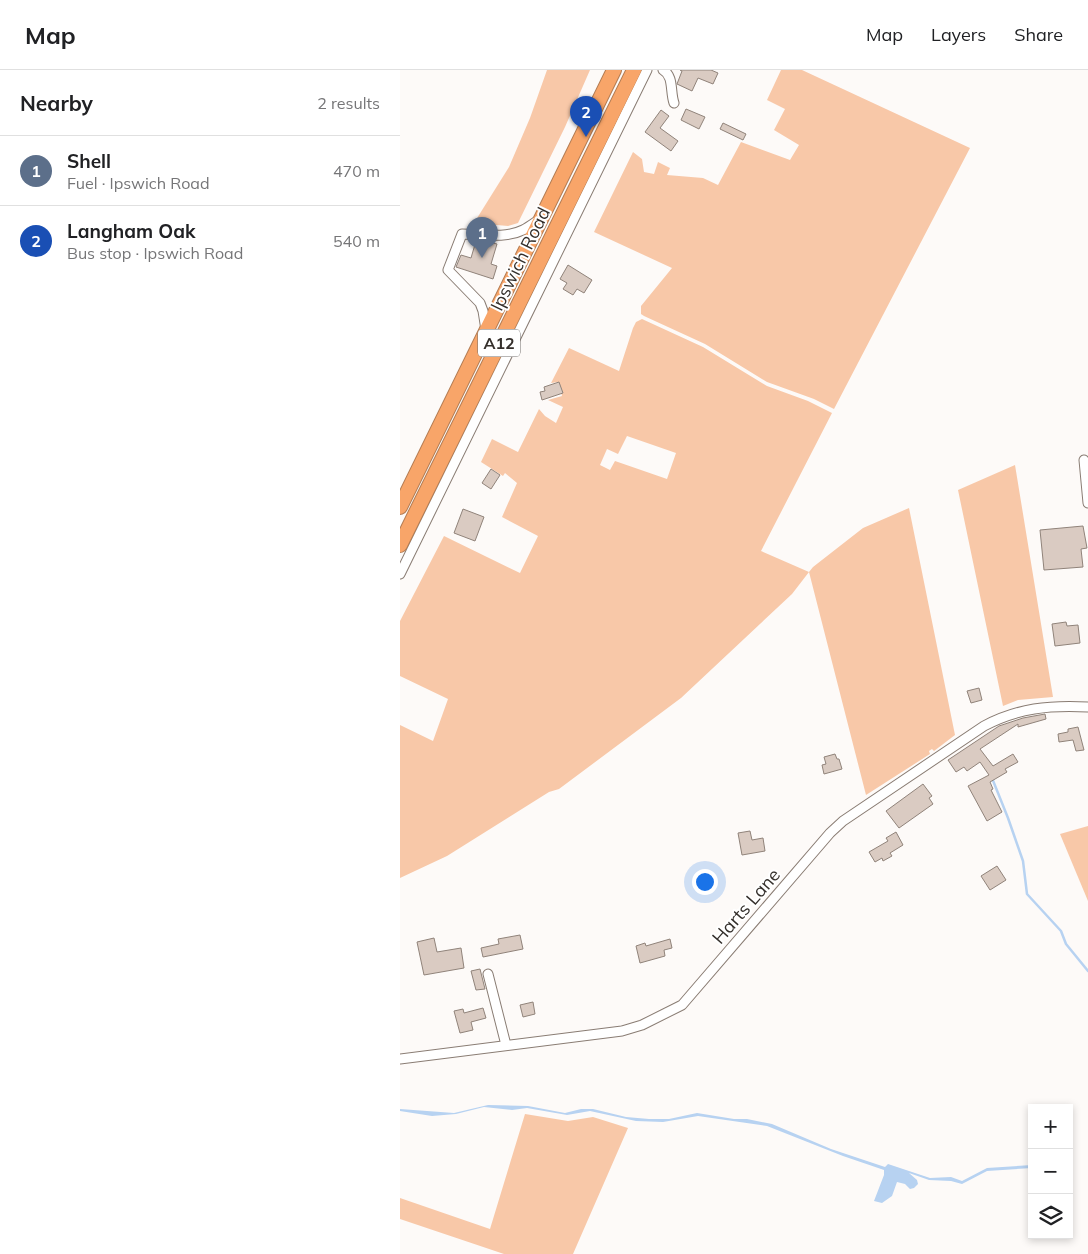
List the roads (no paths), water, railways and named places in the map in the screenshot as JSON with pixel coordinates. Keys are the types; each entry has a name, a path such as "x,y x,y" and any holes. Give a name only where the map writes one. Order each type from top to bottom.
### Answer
{"highway":[{"name":"A12","path":"594,110 597,86 603,70"},
{"name":"Ipswich Road","path":"400,507 614,70"},
{"name":"Ipswich Road","path":"400,546 634,70"}],"street":[{"path":"400,574 647,70"},
{"path":"663,70 670,77 671,95 674,104"},
{"path":"486,330 480,303 448,270 462,234 497,236 516,232 540,219"},
{"path":"1084,460 1088,503"},
{"name":"Harts Lane","path":"400,1059 622,1032 642,1025 682,1005 830,833 843,821 984,726 999,718 1034,708 1088,707"},
{"path":"488,974 506,1045"}],"water":[{"path":"488,1105 528,1106 565,1113 581,1109 593,1109 626,1117 649,1119 669,1119 697,1113 772,1124 831,1149 885,1167 888,1164 930,1178 951,1177 962,1181 987,1168 1028,1165 1028,1168 987,1171 962,1184 951,1181 929,1180 909,1173 917,1180 918,1184 910,1189 905,1184 897,1182 892,1196 882,1203 874,1201 884,1175 884,1170 767,1126 698,1116 663,1122 636,1121 590,1111 567,1115 527,1108 512,1110 484,1107 456,1114 432,1116 400,1111 400,1109 454,1113"}],"waterway":[{"path":"992,778 1023,861 1027,894 1061,931 1066,944 1088,971"}],"place":[{"name":"Langham Oak","path":"586,137"},
{"name":"Shell","path":"482,258"}]}
